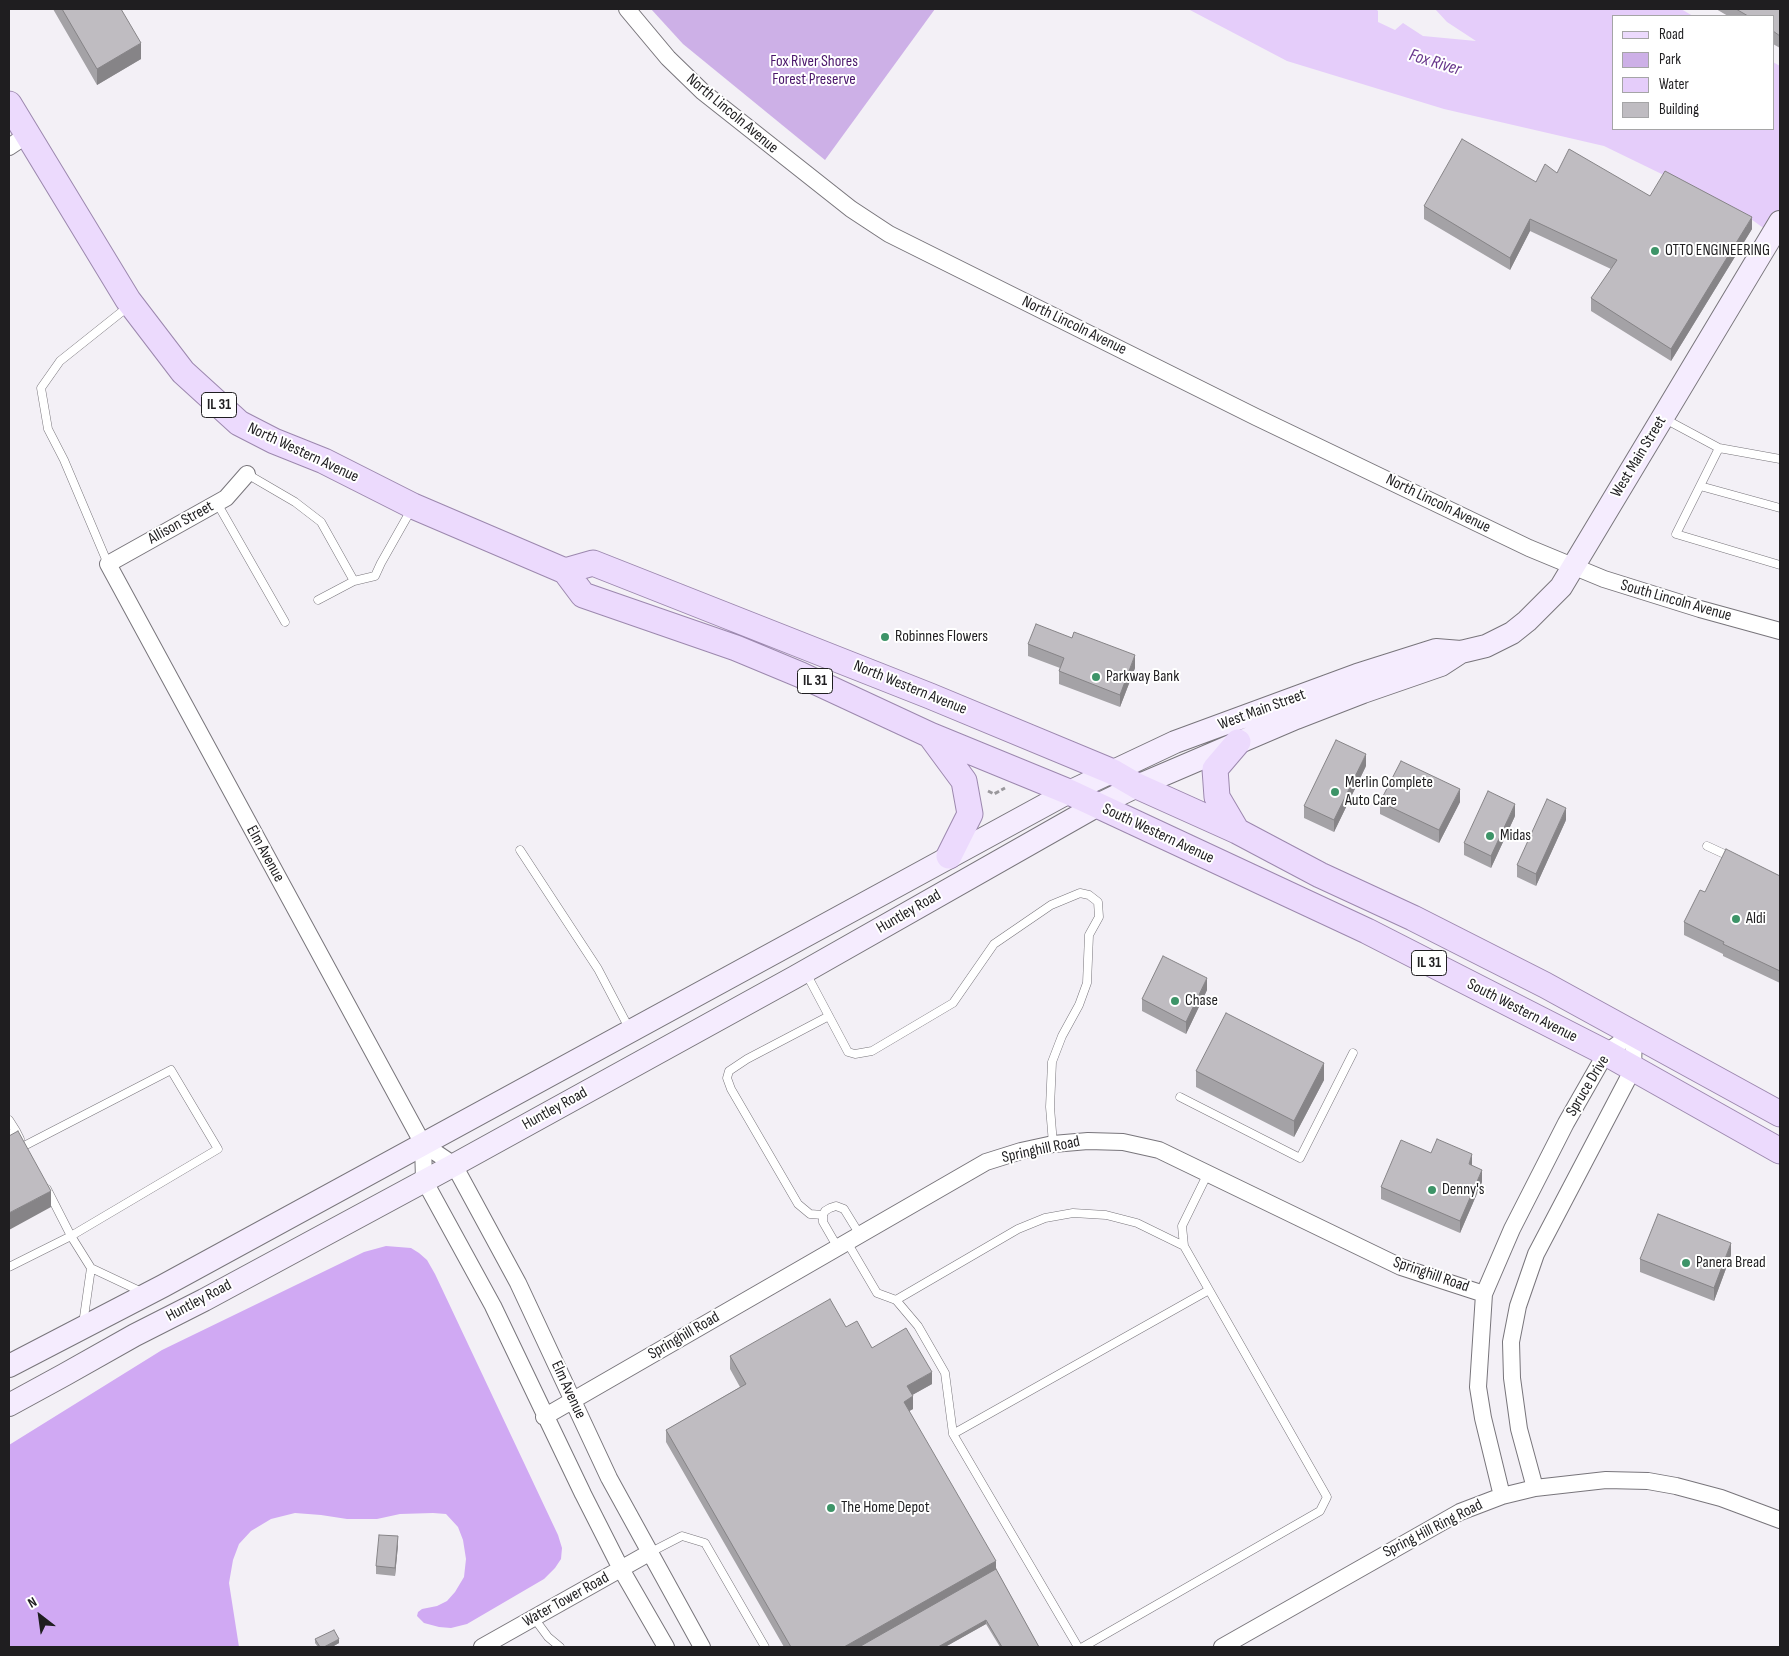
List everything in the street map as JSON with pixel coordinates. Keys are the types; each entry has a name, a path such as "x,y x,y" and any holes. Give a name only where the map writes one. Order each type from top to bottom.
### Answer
{"main road":[{"name":"North Western Avenue","path":"9,104 18,141 131,304 183,372 239,423 413,506 565,571 583,595 736,648 800,675 930,735 1069,792"},
{"name":"North Western Avenue","path":"565,571 593,563 930,696 1113,772"},
{"path":"930,735 964,781 970,814 949,856"},
{"path":"1237,831 1217,797 1215,769 1238,742"},
{"name":"South Western Avenue","path":"1113,772 1136,786 1237,831 1320,875 1413,918 1545,985 1634,1032 1780,1114"},
{"name":"South Western Avenue","path":"1069,792 1374,935 1606,1053 1780,1151"}],"street":[{"name":"North Lincoln Avenue","path":"627,9 668,58 703,92 851,209 889,234 1265,421 1529,548 1574,567"},
{"name":"West Main Street","path":"1069,792 1175,742 1356,675 1436,650 1461,652 1486,646 1519,628 1560,587 1574,567 1780,222"},
{"name":"Allison Street","path":"108,564 226,498 247,474"},
{"name":"Elm Avenue","path":"108,564 423,1144 424,1180 493,1306 544,1417 621,1569 666,1647"},
{"name":"South Lincoln Avenue","path":"1574,567 1604,580 1780,631"},
{"name":"West Main Street","path":"1098,805 1136,786 1238,742 1363,692 1441,666 1461,652"},
{"name":"Huntley Road","path":"9,1366 631,1032 949,856 1069,792"},
{"name":"Huntley Road","path":"9,1405 135,1335 204,1300 454,1165 805,971 1098,805"},
{"name":"Spruce Drive","path":"1502,1496 1483,1418 1478,1387 1484,1294 1530,1194 1566,1123 1606,1053 1634,1032"},
{"name":"Spruce Drive","path":"1535,1488 1519,1429 1512,1378 1511,1342 1518,1306 1536,1254 1633,1069 1634,1032"},
{"name":"Springhill Road","path":"544,1417 986,1162 1021,1151 1053,1144 1088,1141 1122,1142 1159,1150 1402,1267 1484,1294"},
{"name":"Elm Avenue","path":"423,1144 454,1165 518,1283 610,1478 649,1553 702,1647"},
{"name":"Spring Hill Ring Road","path":"1222,1647 1460,1512 1502,1496 1535,1488 1606,1480 1648,1482 1676,1486 1721,1498 1780,1520"},
{"name":"Water Tower Road","path":"482,1647 649,1553"}],"lane":[{"path":"108,564 64,460 48,429 41,388 60,361 131,304"},
{"path":"1663,418 1680,429 1718,448 1780,459"},
{"path":"1718,448 1676,534 1780,565"},
{"path":"247,474 295,502 321,522 354,581"},
{"path":"1700,486 1780,508"},
{"path":"217,503 285,622"},
{"path":"318,600 354,581 375,576 380,563 413,506"},
{"path":"1708,846 1741,862"},
{"path":"520,850 598,969 631,1032"},
{"path":"805,971 848,1052 854,1054 872,1051 953,1004 994,944 1050,905 1080,893 1089,895 1098,902 1098,917 1089,935 1087,983 1079,1005 1062,1036 1052,1062 1050,1106 1053,1144"},
{"path":"823,1215 810,1214 798,1204 731,1089 728,1078 730,1071 747,1059 829,1016"},
{"path":"1180,1097 1300,1158 1353,1053"},
{"path":"9,1267 72,1236 218,1149 171,1070 24,1146"},
{"path":"9,1120 12,1133 24,1146 28,1155"},
{"path":"1083,1647 1320,1511 1327,1497 1184,1246 1182,1226 1208,1173"},
{"path":"41,1179 91,1268 146,1294"},
{"path":"848,1242 844,1209 836,1206 825,1211 823,1222 848,1242 877,1293 896,1300 918,1326 946,1373 953,1434 1078,1647"},
{"path":"896,1300 1018,1229 1045,1218 1073,1213 1106,1214 1138,1223 1184,1246"},
{"path":"82,1328 91,1268"},
{"path":"953,1434 1209,1290"},
{"path":"649,1553 682,1536 705,1543 765,1647"},
{"path":"534,1618 548,1637 560,1647"}],"path":[{"path":"988,791 995,796 1006,788"}],"green space":[{"name":"Fox River Shores Forest Preserve","path":"651,9 935,9 825,160 683,44"}],"shaded area":[{"path":"386,1246 411,1248 427,1260 435,1274 558,1535 562,1548 561,1559 555,1568 544,1579 467,1624 451,1628 439,1627 424,1623 417,1616 418,1612 447,1601 464,1577 466,1559 463,1540 458,1527 446,1514 400,1514 377,1519 347,1519 295,1513 271,1519 251,1531 239,1544 233,1560 229,1583 239,1647 9,1647 9,1445 162,1350 364,1252"}],"water":[{"name":"Fox River","path":"1188,9 1376,9 1378,11 1378,22 1395,30 1403,23 1423,36 1476,41 1447,22 1435,9 1681,9 1691,15 1612,15 1612,130 1774,130 1774,63 1780,66 1780,240 1744,214 1604,146 1444,109 1287,61"}],"building":[{"path":"62,9 121,9 141,43 97,69"},
{"path":"1736,9 1780,9 1780,36 1774,32 1774,15 1746,15"},
{"name":"OTTO ENGINEERING","path":"1462,139 1536,182 1545,164 1557,173 1569,149 1650,196 1665,171 1752,217 1671,349 1591,298 1617,260 1530,219 1510,258 1424,206"},
{"name":"Parkway Bank","path":"1036,624 1072,638 1074,632 1135,655 1120,695 1059,671 1064,658 1028,644"},
{"name":"Merlin Complete Auto Care","path":"1336,740 1366,754 1334,820 1304,806"},
{"path":"1401,761 1460,789 1439,830 1380,802"},
{"name":"Midas","path":"1488,791 1515,804 1491,856 1464,843"},
{"path":"1547,799 1566,808 1536,874 1517,865"},
{"name":"Aldi","path":"1726,849 1780,876 1780,971 1723,944 1724,942 1684,922 1700,890 1705,892"},
{"name":"Chase","path":"1163,956 1207,978 1186,1022 1142,999"},
{"path":"1226,1013 1324,1063 1294,1121 1196,1071"},
{"path":"18,1131 51,1191 9,1213 9,1136"},
{"name":"Denny's","path":"1437,1139 1472,1154 1469,1164 1482,1170 1460,1221 1381,1187 1401,1140 1431,1153"},
{"name":"Panera Bread","path":"1658,1214 1731,1243 1714,1288 1640,1259"},
{"name":"The Home Depot","path":"830,1299 846,1327 857,1321 872,1348 906,1328 932,1372 907,1386 913,1396 904,1402 996,1561 844,1647 791,1647 666,1430 746,1384 730,1356"},
{"path":"379,1535 398,1536 395,1568 376,1566"},
{"path":"996,1569 1039,1647 1002,1647 986,1620 938,1647 859,1647"},
{"path":"334,1630 339,1639 324,1647 320,1647 315,1639"}],"place":[{"name":"OTTO ENGINEERING","path":"1655,251"},
{"name":"Robinnes Flowers","path":"885,637"},
{"name":"Parkway Bank","path":"1096,677"},
{"name":"Merlin Complete Auto Care","path":"1335,792"},
{"name":"Midas","path":"1490,836"},
{"name":"Aldi","path":"1736,919"},
{"name":"Chase","path":"1175,1001"},
{"name":"Denny's","path":"1432,1190"},
{"name":"Panera Bread","path":"1686,1263"},
{"name":"The Home Depot","path":"831,1508"}]}
